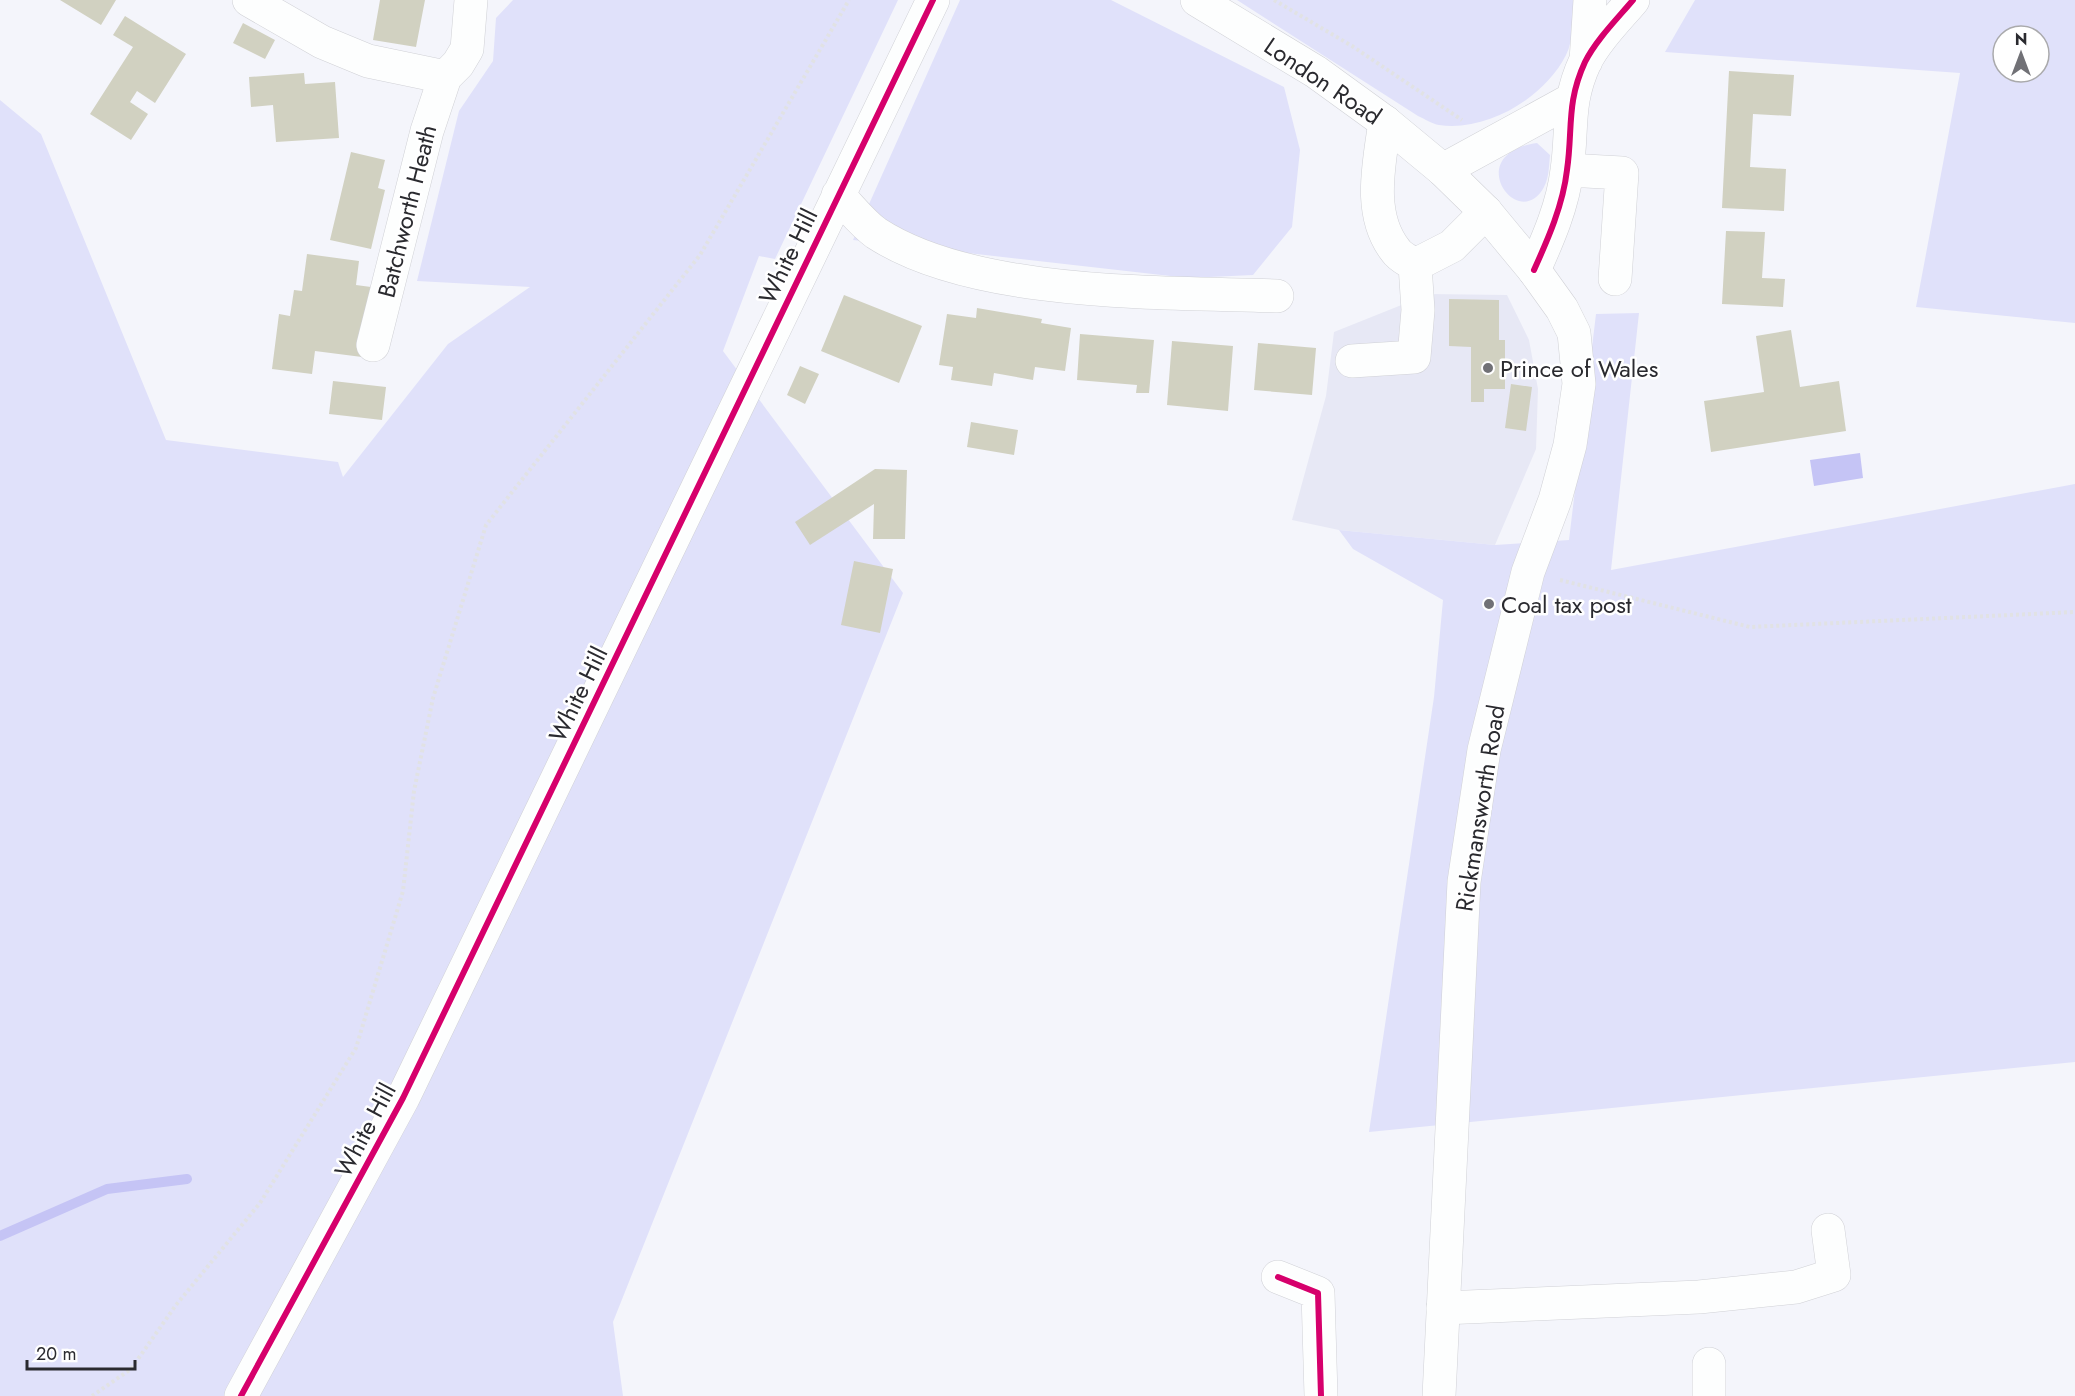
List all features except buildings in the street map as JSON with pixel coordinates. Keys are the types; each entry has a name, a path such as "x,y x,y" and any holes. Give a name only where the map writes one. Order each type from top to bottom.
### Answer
{"street":[{"path":"249,0 322,42 368,61 445,77"},
{"name":"Batchworth Heath","path":"373,345 427,131 445,77 458,64 467,49 471,0"},
{"name":"White Hill","path":"241,1396 403,1098 933,0"},
{"name":"London Road","path":"1197,0 1316,72 1385,122 1443,170"},
{"path":"1586,61 1590,0"},
{"path":"1534,270 1550,232 1567,170 1571,100 1586,61 1633,0"},
{"path":"1443,170 1571,100"},
{"path":"1385,122 1376,179 1381,222 1396,252 1415,265"},
{"name":"Rickmansworth Road","path":"1439,1396 1464,882 1484,750 1528,572 1555,500 1570,445 1579,384 1574,333 1562,309 1534,270 1486,212 1443,170"},
{"path":"1567,170 1622,173 1615,279"},
{"path":"838,195 874,232 910,252 959,267 1033,282 1102,289 1277,296"},
{"path":"1415,265 1452,246 1486,212"},
{"path":"1352,362 1414,357 1418,310 1415,265"},
{"path":"1443,1308 1699,1297 1796,1287 1834,1275 1828,1230"},
{"path":"1278,1277 1318,1293 1321,1396"},
{"path":"1709,1364 1709,1396"}],"path":[{"path":"92,1396 130,1369 176,1305 260,1203 356,1048 403,891 414,790 433,698 486,525 700,255 849,0"},
{"path":"1274,0 1352,46 1468,124"},
{"path":"1554,579 1750,627 2075,612"}],"shaded area":[{"path":"513,0 898,0 775,259 759,256 723,351 903,593 613,1322 623,1396 0,1396 0,100 41,134 166,440 338,462 343,477 448,344 530,287 417,281 459,111 493,61 496,18"},
{"path":"960,0 1111,0 1284,87 1300,150 1292,227 1253,275 1188,278 853,240"},
{"path":"1237,0 1576,0 1569,49 1557,70 1544,85 1530,97 1495,117 1458,126 1436,124 1418,116"},
{"path":"1695,0 2075,0 2075,323 1916,307 1960,73 1665,52"},
{"path":"1537,143 1550,155 1547,180 1533,199 1522,202 1510,197 1502,187 1499,174 1502,161 1514,150"},
{"path":"1429,294 1507,295 1529,340 1538,389 1536,449 1495,545 1339,530 1292,520 1326,396 1334,332"},
{"path":"1639,313 1611,570 2075,484 2075,1062 1369,1132 1434,697 1443,600 1353,549 1339,530 1495,545 1569,540 1596,314"}],"water":[{"path":"1860,453 1863,478 1814,486 1810,460"}],"waterway":[{"path":"0,1236 107,1189 187,1179"}],"cycle path":[{"path":"241,1396 403,1098 933,0"},
{"path":"1534,270 1550,234 1562,196 1569,155 1571,116 1579,77 1595,46 1633,0"},
{"path":"1278,1277 1318,1293 1321,1396"}],"place":[{"name":"Prince of Wales","path":"1488,368"},
{"name":"Coal tax post","path":"1489,604"}]}
